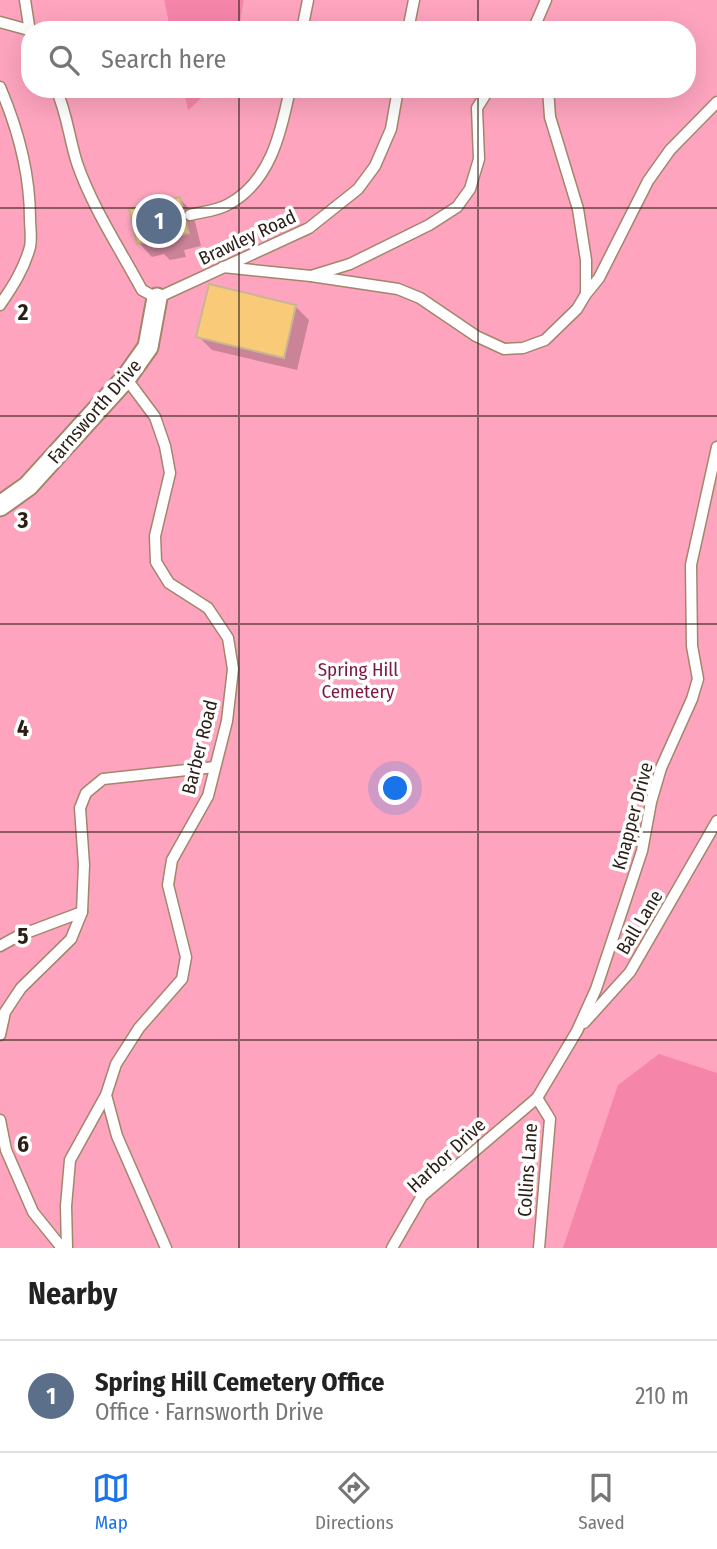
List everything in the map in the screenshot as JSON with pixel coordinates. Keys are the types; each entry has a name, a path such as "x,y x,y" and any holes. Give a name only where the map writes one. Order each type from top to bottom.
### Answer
{"street":[{"name":"Farnsworth Drive","path":"0,506 29,486 126,378 148,347 158,298"}],"lane":[{"path":"25,0 28,21"},
{"path":"304,21 308,0"},
{"path":"410,21 414,0"},
{"path":"537,21 546,0"},
{"path":"0,22 21,29"},
{"path":"0,87 24,158 30,200 30,244 19,277 0,305"},
{"path":"60,98 77,162 93,200 142,290 158,298"},
{"path":"190,215 226,206 255,185 269,161 283,123 288,98"},
{"name":"Brawley Road","path":"158,298 309,228 358,190 375,166 391,129 396,98"},
{"path":"311,276 350,264 429,225 457,207 470,189 479,159 477,108 483,98"},
{"path":"549,98 550,117 578,209 586,260 586,294"},
{"path":"222,267 311,276 398,289 420,298 476,336 504,349 523,348 545,340 578,309 599,278 648,181 670,150 717,102"},
{"name":"Barber Road","path":"65,1248 70,1160 106,1095 116,1064 139,1028 182,979 186,957 168,885 172,860 208,796 227,721 233,669 228,638 208,608 169,583 156,562 155,536 170,473 165,446 155,417 126,378"},
{"name":"Knapper Drive","path":"537,1098 577,1031 596,989 642,851 651,802 661,768 692,699 698,678 692,646 691,565 717,447"},
{"path":"0,1035 5,1012 20,988 71,939 82,912 84,865 80,808 86,793 103,779 215,767"},
{"name":"Ball Lane","path":"577,1031 630,972 717,821"},
{"path":"0,946 18,936 82,912"},
{"path":"106,1095 117,1136 166,1248"},
{"name":"Harbor Drive","path":"392,1248 422,1196 537,1098"},
{"name":"Collins Lane","path":"537,1098 550,1119 539,1248"},
{"path":"0,1120 6,1150 33,1212 65,1248"}],"green space":[{"name":"Spring Hill Cemetery","path":"0,0 164,0 168,21 21,21 21,98 185,98 188,111 202,98 696,98 696,21 240,21 244,0 717,0 717,1248 0,1248"}],"shaded area":[{"path":"164,0 244,0 240,21 168,21"},
{"path":"185,98 202,98 188,111"},
{"path":"659,1054 717,1073 717,1248 563,1248 618,1085"}],"building":[{"path":"180,197 189,233 172,237 173,243 155,247 153,240 137,244 129,209"},
{"path":"209,284 296,305 284,358 196,337"}],"place":[{"name":"Spring Hill Cemetery Office","path":"159,221"}]}
